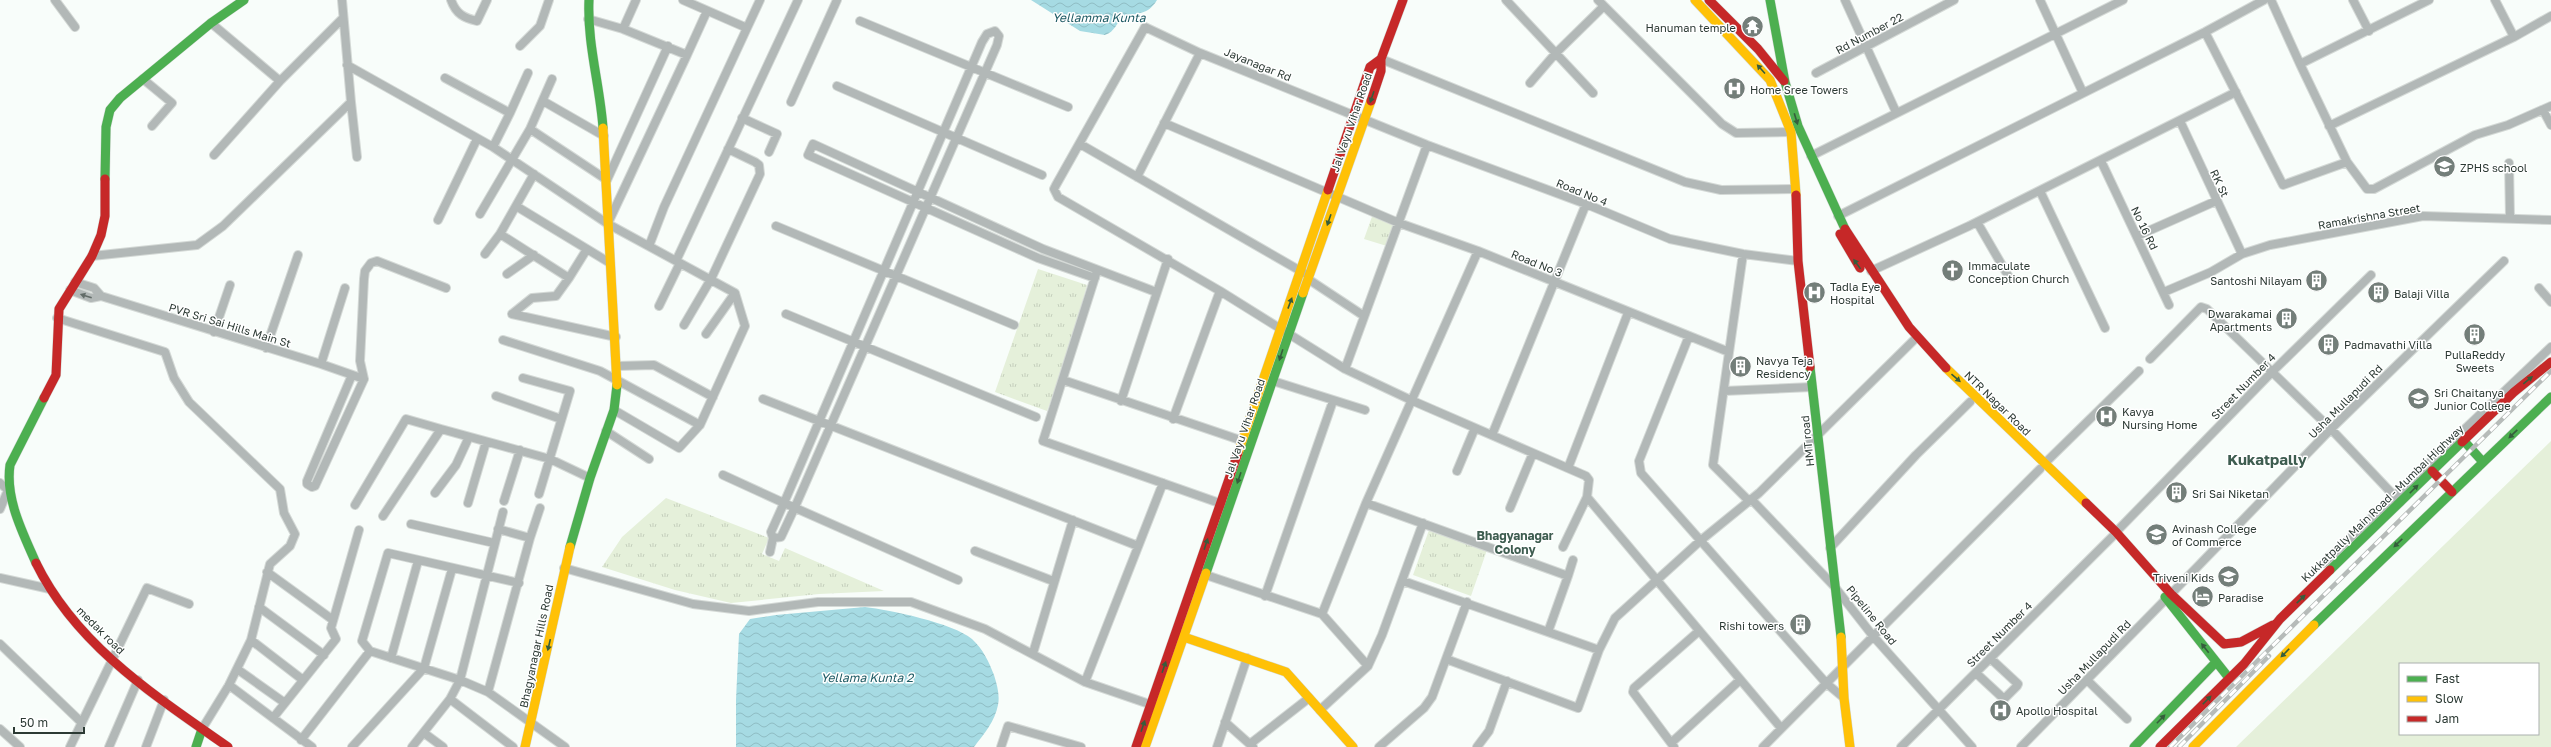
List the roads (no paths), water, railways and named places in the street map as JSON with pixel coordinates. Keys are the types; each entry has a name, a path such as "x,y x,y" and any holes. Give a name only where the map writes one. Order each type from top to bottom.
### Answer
{"main road":[{"path":"8,490 10,465 56,374 58,362 57,318 62,301 92,256 101,235 105,216 106,127 108,116 120,98 211,23 244,0"},
{"name":"Bhagyanagar Hills Road","path":"525,747 529,720 561,592 564,568 590,478 614,410 618,379 601,95 592,60 588,19 589,0"},
{"path":"1380,59 1403,0"},
{"path":"1695,0 1762,70 1774,87 1786,115 1791,132"},
{"path":"1709,0 1758,49 1785,82"},
{"name":"NTR Nagar Road","path":"1770,0 1785,82 1798,126 1838,216 1914,339 1947,370 2042,466"},
{"name":"Jal Vayu Vihar Road","path":"1306,275 1328,190 1352,114 1370,67 1380,59"},
{"name":"Jal Vayu Vihar Road","path":"1136,747 1155,706 1180,636 1220,503 1241,442 1338,195 1381,71 1380,59"},
{"name":"NTR Nagar Road","path":"1791,132 1801,146 1848,251 1914,339 1970,402 2042,466 2114,534 2169,596 2229,678"},
{"name":"HMT road","path":"1791,132 1794,151 1794,189 1798,261 1844,666 1844,698 1850,747"},
{"name":"Jal Vayu Vihar Road","path":"1180,636 1206,575 1252,443 1273,381 1285,330"},
{"name":"Kukkatpally Main Road - Mumbai Highway","path":"2160,747 2238,670 2280,619 2398,499 2432,471 2514,392 2551,362"},
{"path":"2193,747 2347,592 2551,397"},
{"path":"2464,440 2483,462"},
{"path":"2432,471 2452,492"},
{"name":"medak road","path":"8,490 32,557 48,585 71,618 112,660 228,747"},
{"name":"NTR Nagar Road","path":"2169,596 2203,624 2224,644 2240,642 2267,629 2280,619"},
{"path":"1180,636 1286,672 1353,747"},
{"path":"2134,747 2216,662"},
{"name":"Jal Vayu Vihar Road","path":"1146,747 1155,706"},
{"name":"Bhagyanagar Hills Road","path":"517,747 529,720"},
{"path":"195,746 202,729"}],"street":[{"path":"55,0 75,27"},
{"path":"342,0 347,65 357,157"},
{"path":"451,0 454,7 464,18 478,21 487,0"},
{"path":"520,46 540,26 549,0"},
{"path":"623,29 636,0"},
{"path":"683,0 747,28"},
{"path":"649,246 664,207 760,0"},
{"path":"659,306 742,118 798,0"},
{"path":"791,102 837,0"},
{"path":"1506,0 1593,93"},
{"path":"1845,0 1896,112"},
{"name":"Rd Number 22","path":"1816,73 1954,0"},
{"path":"2040,0 2083,93"},
{"path":"1811,156 1896,112 2057,34 2111,2 2123,0"},
{"path":"1838,216 2206,32 2264,0"},
{"path":"2271,0 2347,162 2360,182 2367,189 2374,189 2475,135 2508,125 2551,106"},
{"path":"2353,0 2369,31"},
{"path":"2300,64 2429,0"},
{"path":"2495,0 2514,37"},
{"path":"1530,83 1601,3 1722,124 1736,133 1791,132"},
{"path":"608,224 707,11"},
{"path":"2329,126 2514,37 2551,16"},
{"path":"214,155 280,81 343,18"},
{"path":"588,19 623,29 687,55"},
{"path":"860,21 1068,107"},
{"path":"211,23 280,81"},
{"name":"Jayanagar Rd","path":"1080,144 1145,27 1200,53 1364,119"},
{"path":"770,552 773,538 771,532 883,271 982,42 987,34 995,31 999,36 997,45 924,208 796,508 781,537 773,538"},
{"path":"2206,32 2283,185 2347,162"},
{"path":"530,129 607,180 668,46"},
{"path":"1137,177 1200,53"},
{"path":"1380,59 1685,182 1721,190 1794,189"},
{"path":"347,65 493,147 608,224 711,279 735,294 745,326 700,425 679,448 614,410"},
{"path":"493,147 528,73"},
{"path":"445,78 510,113"},
{"path":"143,79 172,102 152,126"},
{"path":"480,214 511,158 530,129 552,80"},
{"path":"837,86 956,136 1042,175"},
{"path":"1871,271 1977,222 2236,92"},
{"path":"92,256 197,245 223,226 351,102"},
{"path":"543,102 604,136"},
{"path":"2543,110 2551,125"},
{"path":"742,118 778,134 769,152"},
{"name":"Road No 4","path":"1364,119 1586,204 1670,239 1743,254 1798,261"},
{"name":"RK St","path":"2180,121 2242,254"},
{"name":"Road No 3","path":"1164,123 1328,190 1399,223 1478,252 1729,352"},
{"path":"438,220 477,139"},
{"path":"1095,278 1038,258 808,155 813,144 1043,249 1156,292"},
{"path":"1364,316 1306,275 1080,144 1056,185 1056,194 1067,202 1220,290 1345,369 1413,401 1568,468 1589,480 1587,497 1563,547"},
{"path":"1345,369 1427,144"},
{"path":"684,324 711,279 760,174 759,165 728,149"},
{"name":"No 16 Rd","path":"2101,160 2170,305"},
{"path":"2508,163 2510,218"},
{"path":"485,254 500,234 534,174"},
{"path":"2040,191 2105,328"},
{"path":"2137,236 2216,200"},
{"path":"1492,435 1586,204"},
{"path":"516,206 610,262"},
{"name":"Ramakrishna Street","path":"2164,292 2211,272 2242,254 2270,245 2424,216 2551,220"},
{"path":"1977,222 2010,280"},
{"path":"776,226 1014,325"},
{"path":"500,234 569,278"},
{"path":"587,249 556,296 532,298 512,314 616,338"},
{"path":"1322,614 1366,503 1413,401 1478,252"},
{"path":"266,348 298,254"},
{"path":"1743,254 1724,391 1812,387"},
{"path":"507,274 534,255"},
{"path":"1121,401 1156,292 1168,260"},
{"name":"Usha Mullapudi Rd","path":"2021,747 2331,428 2504,261"},
{"path":"352,375 307,481 307,484 312,487 315,486 364,379 360,361 365,271 371,263 377,262 446,288"},
{"path":"1098,269 1043,441 1230,507"},
{"name":"Street Number 4","path":"1901,747 1992,660 2272,372 2371,275"},
{"path":"214,332 230,285"},
{"name":"PVR Sri Sai Hills Main St","path":"73,286 91,298 100,296 321,364 364,379"},
{"path":"321,364 345,288"},
{"path":"2539,288 2551,302"},
{"path":"1174,419 1220,290"},
{"path":"706,334 735,294"},
{"path":"2150,359 2201,307 2207,309 2331,428 2398,499"},
{"path":"1568,468 1628,313"},
{"path":"786,314 1036,418"},
{"path":"57,318 165,352 174,378 183,394 273,480 280,489 284,513 295,534 294,539 290,546 273,559 267,572 251,640 229,685 202,729"},
{"path":"1689,336 1639,461 1640,474 1826,683 1844,698"},
{"path":"1446,659 1578,708 1599,650 1616,618 1700,541 1750,500 1914,339"},
{"path":"503,340 600,370 700,425"},
{"path":"2324,563 2398,499 2551,347"},
{"path":"618,366 654,365 713,397"},
{"path":"1762,747 2042,466 2139,371"},
{"path":"524,378 570,392 539,494"},
{"path":"1063,380 1241,442 1252,443"},
{"path":"1273,381 1365,410"},
{"name":"Pipeline Road","path":"1724,391 1713,465 1750,500 1834,586 1873,636 1972,747"},
{"path":"496,396 561,419"},
{"path":"763,399 1138,546"},
{"path":"1265,596 1333,401"},
{"path":"1830,548 1916,455 1970,402"},
{"path":"355,505 406,420 550,459 590,478"},
{"path":"1457,471 1475,428"},
{"path":"383,516 441,429"},
{"path":"606,432 649,459"},
{"path":"435,493 456,465 469,437"},
{"path":"468,503 486,442"},
{"path":"504,501 520,450"},
{"path":"1510,508 1533,453"},
{"path":"723,475 958,580"},
{"path":"0,483 8,490 0,509"},
{"path":"1085,682 1163,483"},
{"path":"1587,497 1781,728"},
{"path":"1366,503 1568,576"},
{"path":"488,692 519,583 530,538 540,508"},
{"path":"412,747 450,699 460,680 485,576 503,512"},
{"path":"1033,653 1053,581 1073,520"},
{"path":"1320,710 1368,666 1403,581 1423,523"},
{"path":"411,524 494,543"},
{"path":"498,529 530,538"},
{"path":"273,718 336,639 331,628 359,530"},
{"path":"974,551 1053,581"},
{"path":"519,583 418,562 388,553 362,641 370,651 460,680 488,692 565,747"},
{"path":"1548,632 1573,560"},
{"path":"391,658 418,562"},
{"path":"564,568 693,604 749,611 818,602 911,602 985,629 1033,653 1085,682 1155,706"},
{"path":"352,747 424,668 452,569"},
{"path":"267,572 334,620"},
{"path":"1206,575 1322,614 1368,666"},
{"path":"1,580 48,585"},
{"path":"1403,581 1467,602 1599,650"},
{"path":"70,747 147,588 189,604"},
{"path":"1379,747 1424,708 1432,697 1467,602"},
{"path":"259,607 324,655"},
{"path":"1699,631 1634,688 1633,692 1672,745 1740,680"},
{"path":"251,640 303,680"},
{"path":"0,644 81,722"},
{"path":"301,740 370,651"},
{"path":"1217,747 1247,658"},
{"path":"1977,674 2004,699 2018,684 1992,660"},
{"path":"237,669 285,703"},
{"path":"109,747 138,680"},
{"path":"2087,680 2127,719"},
{"path":"1477,747 1489,731 1507,681"},
{"path":"229,685 312,747"},
{"path":"1225,722 1252,746 1309,698"},
{"path":"450,699 513,747"},
{"path":"146,747 164,700"},
{"path":"1001,747 1008,726 1068,745 1081,747"},
{"path":"0,728 20,747"},
{"path":"424,733 443,747"}],"water":[{"name":"Yellamma Kunta","path":"1031,0 1157,0 1146,11 1121,20 1111,32 1105,35 1080,31"},
{"name":"Yellama Kunta 2","path":"865,607 905,614 951,628 972,639 979,647 988,661 994,675 999,701 997,711 992,722 974,747 736,747 736,700 739,634 750,619 776,615"}],"railway":[{"path":"2170,747 2551,371"},
{"path":"2179,747 2269,656"}],"place":[{"name":"Hanuman temple","path":"1752,27"},
{"name":"Home Sree Towers","path":"1734,89"},
{"name":"ZPHS school","path":"2445,167"},
{"name":"Immaculate Conception Church","path":"1953,271"},
{"name":"Santoshi Nilayam","path":"2317,280"},
{"name":"Tadla Eye Hospital","path":"1815,292"},
{"name":"Balaji Villa","path":"2378,293"},
{"name":"Dwarakamai Apartments","path":"2287,319"},
{"name":"PullaReddy Sweets","path":"2475,334"},
{"name":"Padmavathi Villa","path":"2329,344"},
{"name":"Navya Teja Residency","path":"1740,366"},
{"name":"Sri Chaitanya Junior College","path":"2418,398"},
{"name":"Kavya Nursing Home","path":"2107,417"},
{"name":"Sri Sai Niketan","path":"2176,493"},
{"name":"Avinash College of Commerce","path":"2156,534"},
{"name":"Triveni Kids","path":"2229,577"},
{"name":"Paradise","path":"2203,597"},
{"name":"Rishi towers","path":"1800,625"},
{"name":"Apollo Hospital","path":"2000,710"}],"district":[{"name":"Kukatpally","path":"2267,459"},
{"name":"Bhagyanagar Colony","path":"1515,542"}]}
